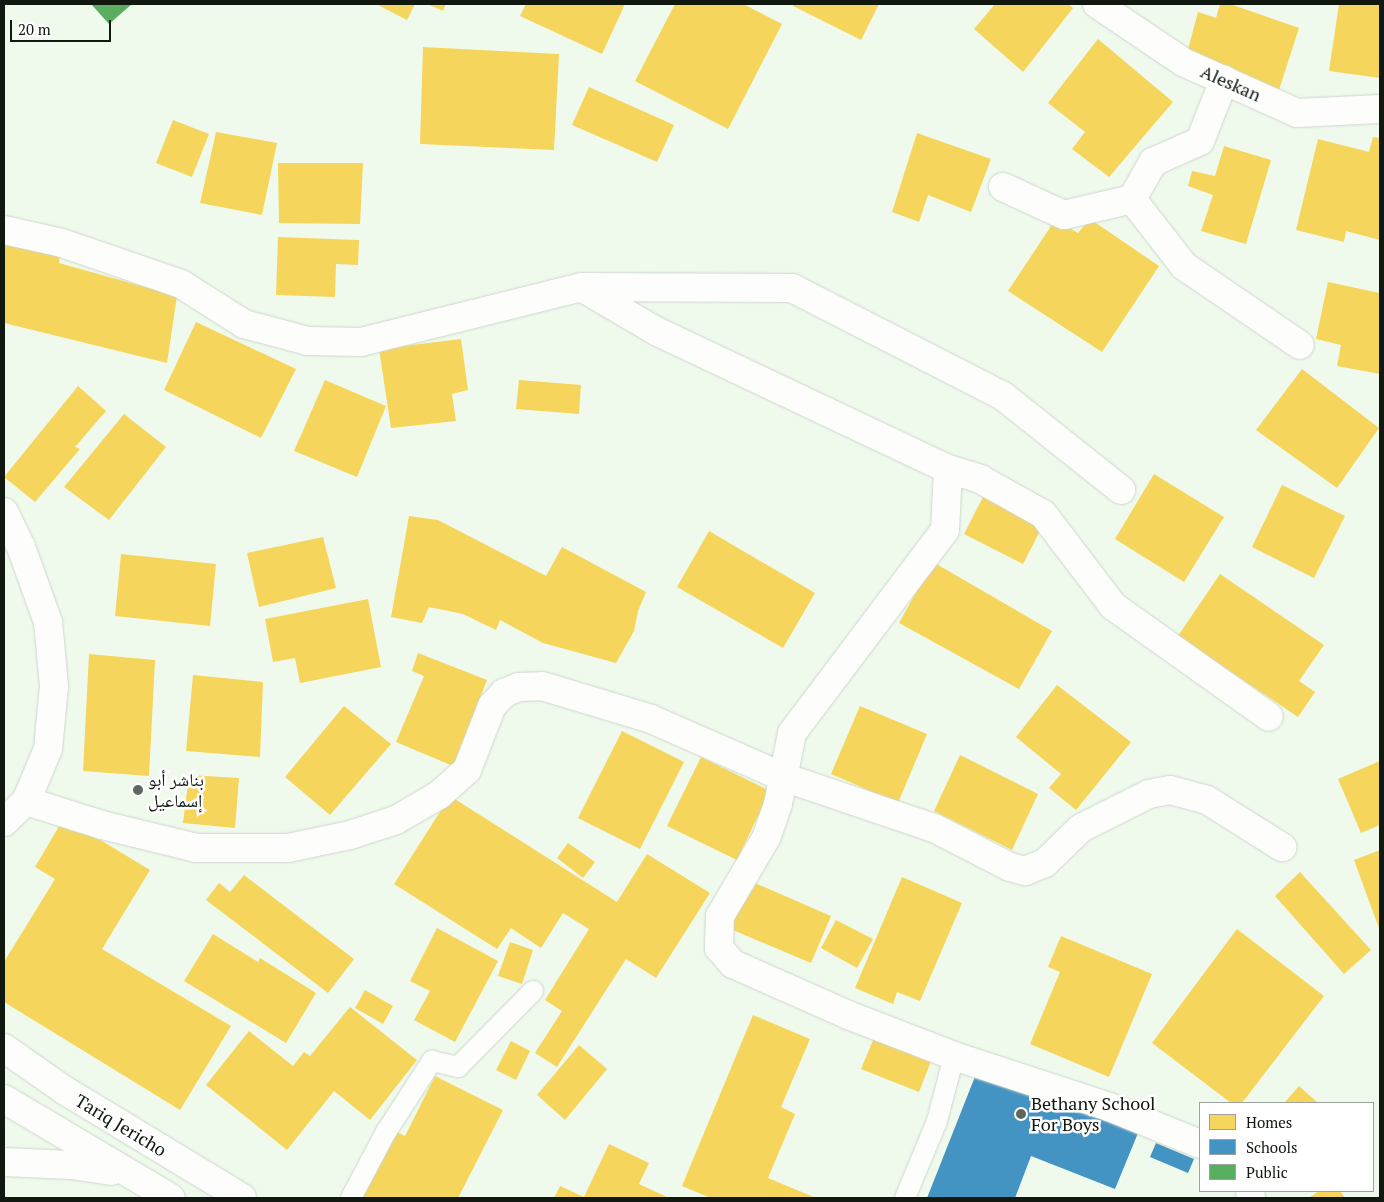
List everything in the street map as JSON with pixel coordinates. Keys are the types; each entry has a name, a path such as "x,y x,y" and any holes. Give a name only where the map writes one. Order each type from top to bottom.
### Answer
{"street":[{"name":"Aleskan","path":"1097,4 1182,62 1297,113 1380,109"},
{"path":"1003,187 1064,215 1132,199 1153,162 1200,141 1224,80"},
{"path":"1132,199 1184,266 1300,345"},
{"path":"4,230 62,243 181,284 244,324 308,341 361,342 581,287 792,288 1003,396 1122,490"},
{"path":"581,287 656,331 948,469 980,479 1043,514 1113,606 1269,718"},
{"path":"948,469 945,530 792,733 778,804 766,838 720,916 719,948 733,964 766,980 954,1056 1060,1089 1199,1144"},
{"path":"4,512 21,547 48,622 54,686 48,749 26,801 4,822"},
{"path":"26,801 102,825 196,848 288,848 350,835 396,820 439,795 467,770 492,706 504,692 519,687 542,686 651,719 783,777 934,828 1010,867 1025,871 1045,863 1081,828 1149,794 1170,790 1207,800 1282,847"},
{"name":"Tariq Jericho","path":"4,1048 64,1090 242,1198"},
{"path":"4,1099 171,1198"},
{"path":"4,1162 105,1169 137,1179"}],"lane":[{"path":"351,1198 386,1132 432,1061 458,1067 533,991"},
{"path":"905,1198 937,1121 954,1056"}],"building: Homes":[{"path":"376,4 415,4 407,20"},
{"path":"427,4 446,4 443,11"},
{"path":"526,4 625,4 602,54 520,16"},
{"path":"675,4 743,4 782,24 728,129 635,81"},
{"path":"794,4 879,4 861,40 793,6"},
{"path":"995,4 1068,4 1073,8 1023,72 974,29"},
{"path":"1220,4 1230,4 1299,28 1279,90 1186,57 1198,12 1216,18"},
{"path":"1339,4 1380,4 1380,78 1329,71"},
{"path":"1098,39 1173,102 1109,177 1072,149 1085,132 1048,103"},
{"path":"423,47 559,54 554,150 420,144"},
{"path":"589,87 674,125 657,162 572,125"},
{"path":"173,120 209,134 192,177 156,163"},
{"path":"216,132 277,143 262,215 200,203"},
{"path":"917,133 991,159 971,212 928,195 919,222 892,212"},
{"path":"1373,137 1380,138 1380,240 1346,231 1344,242 1296,230 1318,139 1369,152"},
{"path":"1224,146 1271,160 1246,244 1201,231 1213,195 1188,186 1192,171 1215,176"},
{"path":"278,163 363,163 360,224 279,223"},
{"path":"1090,219 1159,266 1102,352 1008,291 1055,220 1078,233"},
{"path":"278,237 359,240 358,265 336,264 335,297 276,295"},
{"path":"4,242 60,254 59,263 177,296 167,363 4,323"},
{"path":"1328,282 1380,293 1380,374 1337,366 1341,345 1316,339"},
{"path":"196,322 296,369 261,438 164,390"},
{"path":"461,339 468,390 452,394 456,421 391,428 379,349"},
{"path":"1302,369 1379,428 1337,488 1256,430"},
{"path":"325,380 386,406 357,477 294,451"},
{"path":"519,380 581,385 579,414 516,409"},
{"path":"78,386 106,411 75,447 80,449 35,502 4,477"},
{"path":"124,414 166,447 109,520 64,487"},
{"path":"1154,474 1224,517 1184,582 1115,539"},
{"path":"1282,485 1345,516 1314,578 1252,547"},
{"path":"985,493 1044,523 1023,564 964,534"},
{"path":"409,516 438,520 546,576 562,547 646,592 638,611 634,631 616,663 543,643 500,620 496,630 463,614 429,607 422,623 391,617"},
{"path":"709,531 815,593 783,648 677,587"},
{"path":"323,537 336,588 259,607 247,553"},
{"path":"121,554 216,564 210,626 115,616"},
{"path":"933,562 1052,631 1019,689 899,623"},
{"path":"1220,574 1324,645 1299,681 1315,692 1298,717 1178,636"},
{"path":"368,599 381,667 300,683 295,658 273,662 265,619"},
{"path":"418,653 487,680 453,766 396,742 424,676 412,671"},
{"path":"89,654 155,660 149,776 83,771"},
{"path":"193,675 263,682 260,757 186,751"},
{"path":"1057,685 1131,742 1076,810 1049,788 1061,774 1016,737"},
{"path":"344,706 391,744 330,815 285,777"},
{"path":"860,706 927,734 898,803 831,774"},
{"path":"622,731 684,762 640,849 578,818"},
{"path":"960,755 1038,794 1012,850 934,811"},
{"path":"701,757 770,791 737,860 667,826"},
{"path":"1380,761 1380,825 1361,833 1338,779"},
{"path":"189,775 239,778 235,828 183,823"},
{"path":"450,796 617,902 647,854 710,893 656,978 626,959 557,1067 535,1053 562,1011 545,1000 589,929 563,913 541,948 511,928 497,949 394,884"},
{"path":"64,818 150,870 102,949 231,1026 180,1110 4,1002 4,962 55,879 35,867"},
{"path":"568,843 595,862 583,878 557,858"},
{"path":"1380,850 1380,931 1354,860"},
{"path":"1300,872 1371,950 1344,974 1275,896"},
{"path":"244,875 354,959 328,993 206,900 219,883 230,892"},
{"path":"902,877 962,903 920,1001 897,992 893,1004 855,988"},
{"path":"748,880 831,916 811,963 728,928"},
{"path":"836,920 873,939 857,968 821,948"},
{"path":"437,928 498,961 455,1042 414,1020 430,991 410,981"},
{"path":"1237,929 1324,996 1243,1102 1230,1102 1152,1043"},
{"path":"213,934 258,962 260,958 316,993 286,1043 184,981"},
{"path":"1061,936 1152,974 1109,1077 1030,1044 1060,972 1048,967"},
{"path":"510,942 533,950 522,984 498,976"},
{"path":"365,990 393,1006 383,1024 355,1008"},
{"path":"350,1007 417,1060 370,1120 334,1091 287,1150 206,1085 249,1031 293,1066 304,1052 310,1056"},
{"path":"753,1015 810,1039 781,1107 795,1114 768,1178 816,1198 711,1198 682,1186"},
{"path":"876,1033 933,1056 919,1092 861,1069"},
{"path":"511,1041 530,1051 516,1080 496,1070"},
{"path":"579,1045 607,1069 565,1120 537,1095"},
{"path":"435,1076 503,1110 458,1198 361,1198 395,1131 405,1136"},
{"path":"1299,1086 1317,1102 1285,1102"},
{"path":"609,1144 649,1163 639,1184 669,1198 554,1198 560,1186 584,1197"},
{"path":"1318,1192 1341,1192 1345,1198 1309,1198"}],"building: Schools":[{"name":"Bethany School For Boys","path":"978,1069 1138,1133 1115,1189 1031,1156 1015,1198 927,1198"},
{"path":"1156,1143 1194,1159 1188,1173 1150,1157"}],"building: Public":[{"path":"91,4 132,4 109,24"}],"place":[{"name":"بناشر أبو إسماعيل","path":"138,790"},
{"name":"Bethany School For Boys","path":"1021,1114"}]}
